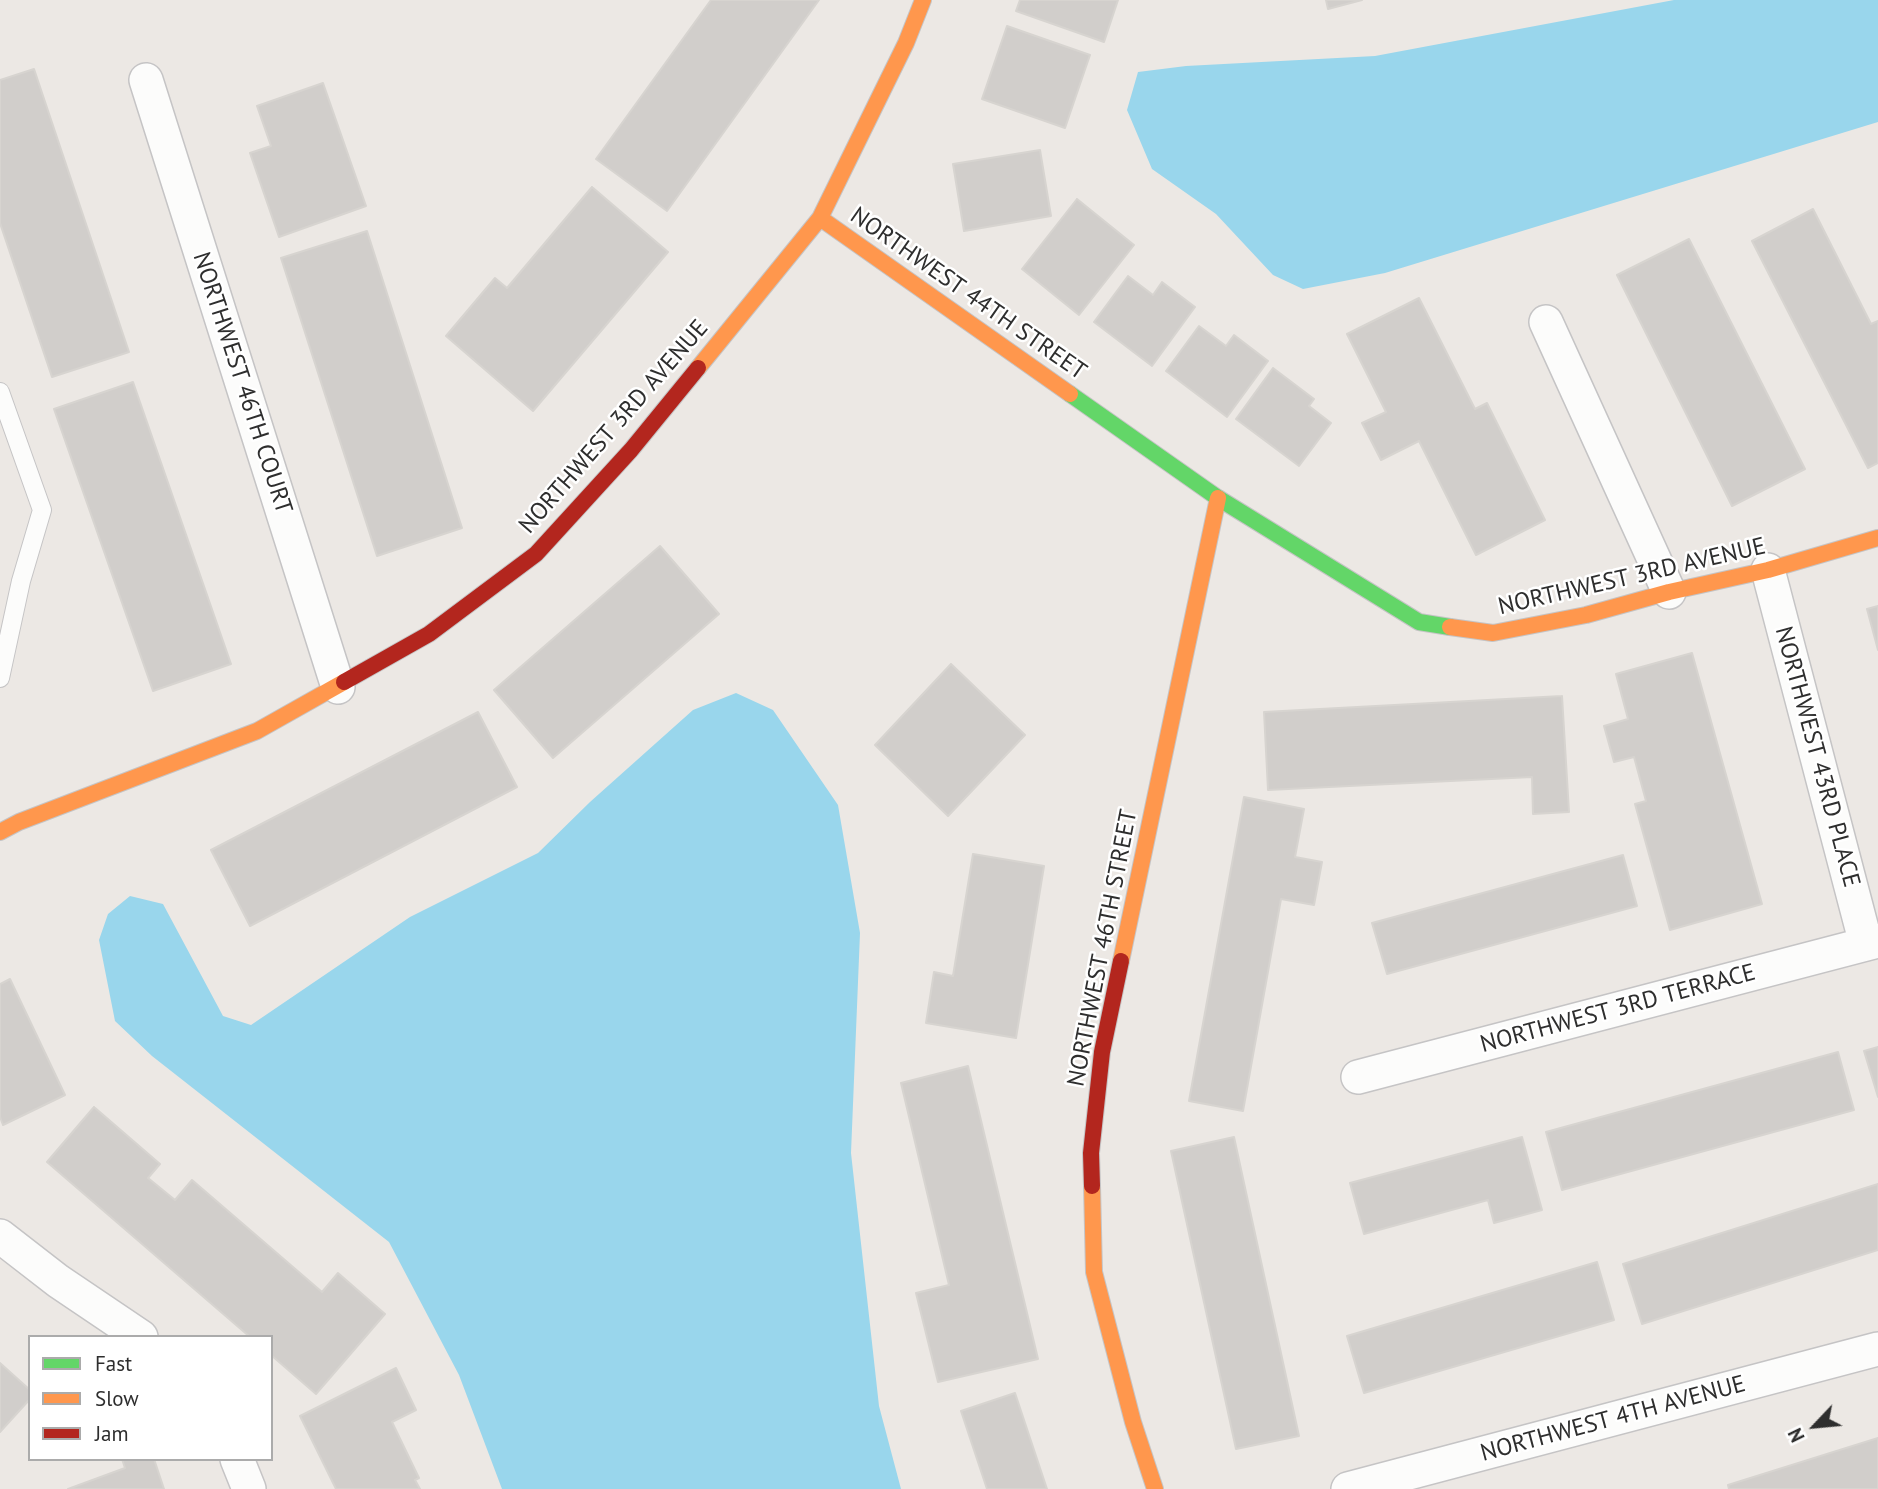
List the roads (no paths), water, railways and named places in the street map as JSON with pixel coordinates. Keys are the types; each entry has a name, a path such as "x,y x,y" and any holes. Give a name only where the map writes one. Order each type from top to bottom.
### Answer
{"street":[{"name":"NORTHWEST 44TH STREET","path":"923,0 906,43 820,218 1218,498"},
{"name":"NORTHWEST 46TH COURT","path":"146,80 338,687"},
{"name":"NORTHWEST 3RD AVENUE","path":"0,832 257,731 429,634 536,554 631,450 820,218"},
{"path":"1546,322 1669,592"},
{"name":"NORTHWEST 3RD AVENUE","path":"1218,498 1419,622 1493,633 1586,615 1669,592 1768,570 1878,538"},
{"name":"NORTHWEST 46TH STREET","path":"1155,1489 1133,1422 1094,1272 1090,1153 1102,1052 1218,498"},
{"name":"NORTHWEST 43RD PLACE","path":"1768,570 1872,942"},
{"name":"NORTHWEST 3RD TERRACE","path":"1358,1077 1872,942"},
{"path":"0,1236 58,1281 138,1335"},
{"name":"NORTHWEST 4TH AVENUE","path":"1348,1489 1878,1349"},
{"path":"238,1461 249,1489"}],"lane":[{"path":"0,392 42,510 21,582 0,678"}],"water":[{"path":"1674,0 1878,0 1878,122 1385,273 1303,289 1273,275 1216,214 1152,169 1127,110 1138,72 1186,66 1375,56"},
{"path":"736,693 773,710 838,805 860,933 851,1153 879,1406 901,1489 502,1489 459,1375 389,1242 152,1056 115,1021 99,940 108,914 130,896 163,904 223,1016 251,1025 410,917 538,853 590,802 693,710"}]}
